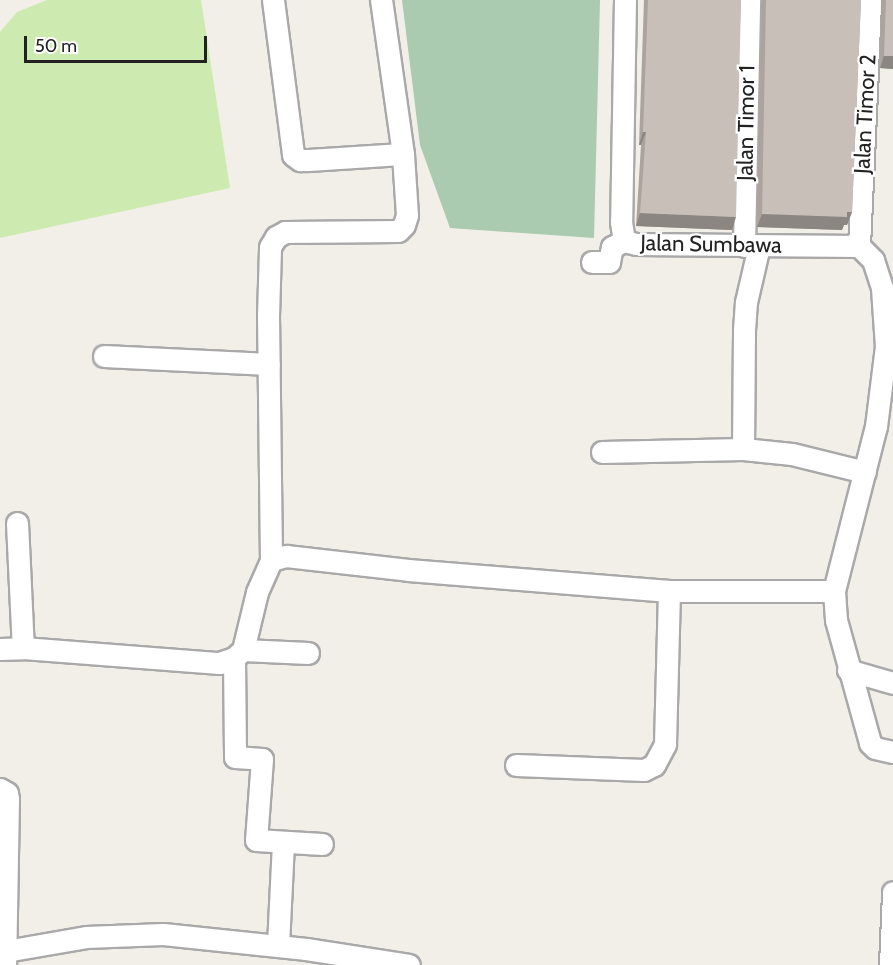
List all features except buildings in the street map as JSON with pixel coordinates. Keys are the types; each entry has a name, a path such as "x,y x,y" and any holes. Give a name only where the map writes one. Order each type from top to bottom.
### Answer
{"street":[{"path":"273,0 293,155 300,160 307,160 403,154"},
{"path":"322,844 256,840 262,759 235,757 239,654 258,592 271,560 268,364 270,247 276,237 285,232 398,231 404,225 407,215 403,154 381,0"},
{"name":"Jalan Sumbawa","path":"626,0 621,222 624,241 636,244 752,246 860,237"},
{"name":"Jalan Timor 1","path":"743,449 745,311 752,246 749,0"},
{"name":"Jalan Timor 2","path":"860,237 870,0"},
{"path":"860,237 887,288 883,435 865,472 834,591 836,620 870,743 874,748 893,752"},
{"path":"592,262 609,262 612,248 624,241"},
{"path":"104,356 268,364"},
{"path":"602,452 743,449 792,454 865,472"},
{"path":"17,523 23,648"},
{"path":"271,560 286,556 408,570 669,591 834,591"},
{"path":"516,765 644,770 654,765 665,744 669,591"},
{"path":"0,649 23,648 219,663 239,654 308,652"},
{"path":"848,670 893,682"},
{"path":"0,789 7,793 8,799 3,956 86,937 163,934 278,945 306,957 409,965"},
{"path":"278,945 283,842"},
{"path":"891,965 893,891"}],"green space":[{"path":"47,0 201,0 230,188 0,238 0,32 17,12"},
{"path":"402,0 600,0 594,238 450,228 420,145"}]}
